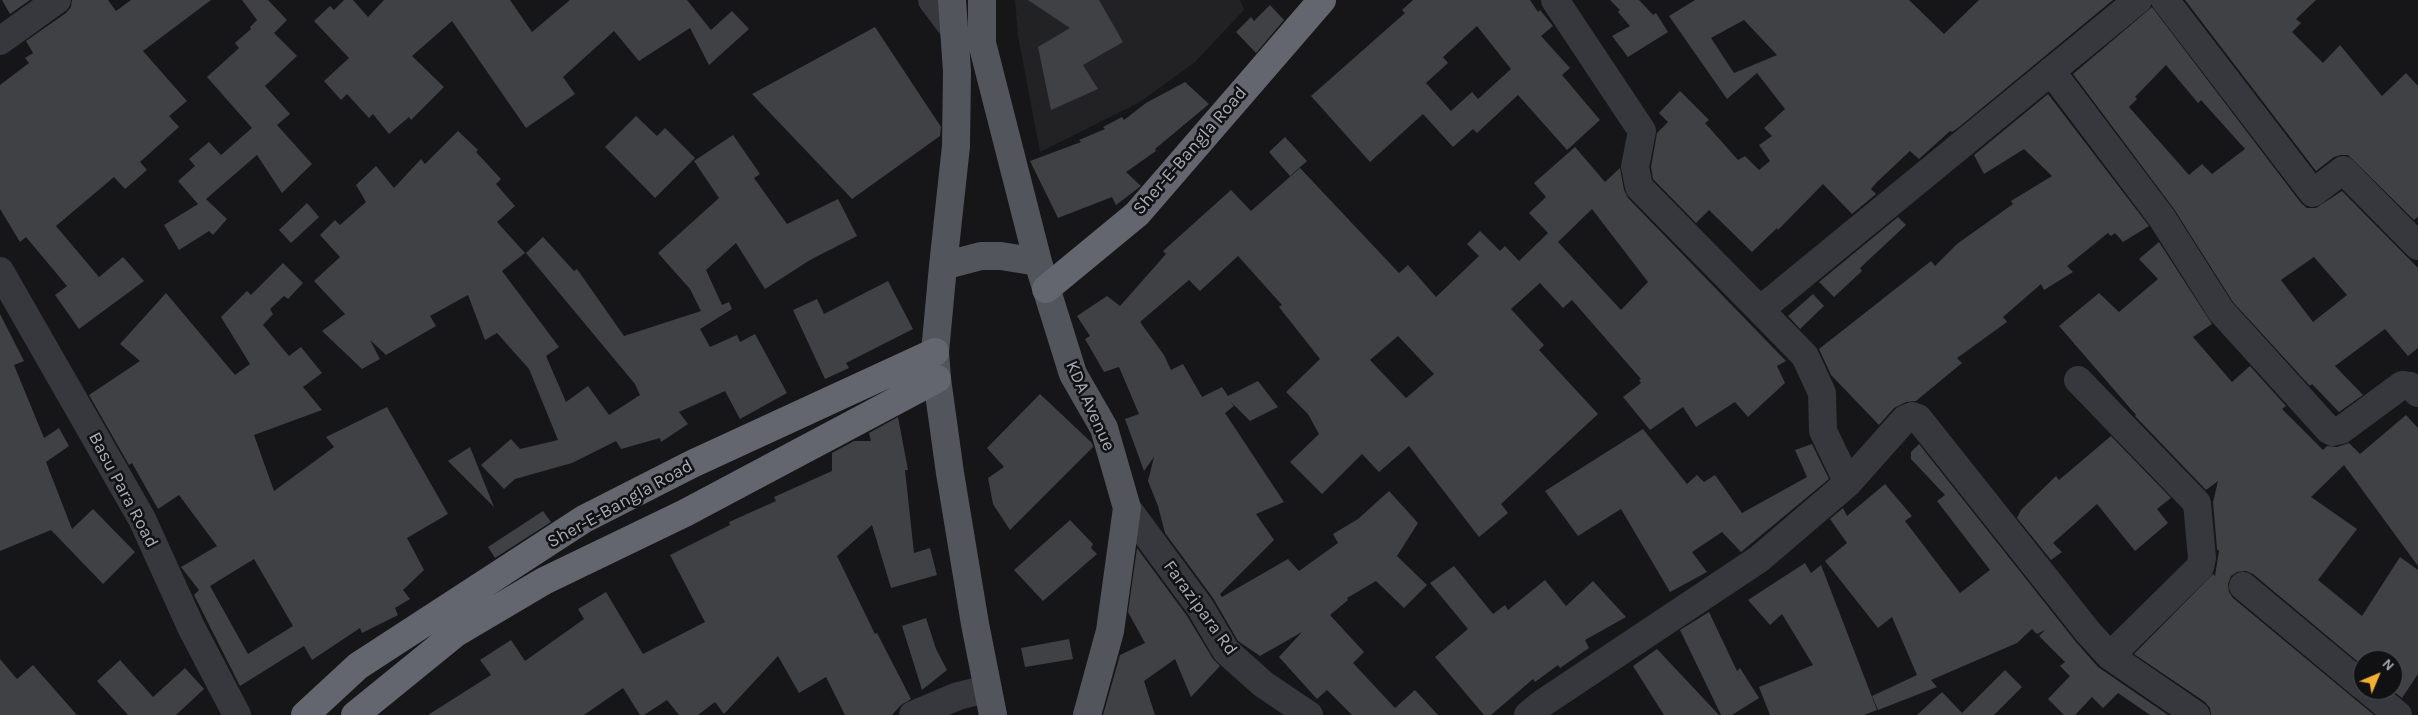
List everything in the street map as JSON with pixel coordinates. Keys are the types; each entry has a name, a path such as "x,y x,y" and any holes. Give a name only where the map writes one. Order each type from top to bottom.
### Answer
{"highway":[{"name":"Sher-E-Bangla Road","path":"1046,289 1137,214 1322,0"},
{"name":"Sher-E-Bangla Road","path":"305,715 358,666 584,519 692,464 935,352"},
{"name":"Sher-E-Bangla Road","path":"355,715 456,633 544,581 685,513 937,379"}],"main road":[{"path":"952,0 957,71 956,146 935,352 937,379 952,482 993,715"},
{"name":"KDA Avenue","path":"982,0 982,43 1038,262 1073,374 1104,428 1127,508 1110,631 1087,715"},
{"path":"943,266 982,256 1001,256 1038,262"}],"street":[{"path":"0,41 57,0"},
{"path":"932,0 953,28"},
{"path":"1556,0 1642,131 1635,167 1639,187 1805,356 1822,394 1823,431 1848,483"},
{"path":"1760,310 2138,0"},
{"path":"2165,0 2313,193 2343,170 2418,246"},
{"path":"2051,71 2162,218 2222,311 2329,430 2333,432 2342,430 2402,385 2410,386 2418,393"},
{"name":"Basu Para Road","path":"0,271 142,519 191,627 237,715"},
{"path":"2078,380 2197,503 2202,558 2200,567 2110,656"},
{"path":"1528,715 1540,705 1759,559 1848,483 1905,420 1912,416 1918,418 2088,632 2110,656 2196,715"},
{"name":"Farazipara Rd","path":"1127,508 1200,607 1226,651 1263,684 1309,715"},
{"path":"2243,586 2353,678"},
{"path":"913,715 958,696 987,689"},
{"path":"2380,700 2398,715"}],"shaded area":[{"path":"1015,0 1240,0 1244,10 1195,62 1140,102 1040,152 1018,36"}],"building":[{"path":"2,0 30,0 10,14"},
{"path":"72,0 108,0 116,11 131,0 211,0 143,51 187,101 169,116 179,127 140,162 147,170 125,189 114,177 56,226 99,277 123,257 144,281 79,329 55,295 67,286 26,237 20,242 0,209 0,85 29,63 25,58 33,53 26,41 66,13 71,7"},
{"path":"242,0 268,0 287,20 274,33 297,56 265,86 290,114 277,125 312,164 282,193 257,155 206,199 227,219 213,235 209,231 179,250 164,225 198,204 178,181 195,166 189,159 209,142 221,155 252,128 207,77 239,48 235,43 251,29 250,27 257,20"},
{"path":"344,0 353,0 368,17 384,0 510,0 532,32 570,0 687,0 711,30 732,11 749,29 709,65 690,28 639,61 614,31 563,77 575,94 526,128 452,21 412,56 444,87 411,120 409,117 389,134 373,114 369,118 347,94 341,100 324,81 349,58 314,21 330,6 334,10"},
{"path":"1028,0 1099,0 1123,42 1083,65 1098,89 1051,110 1038,47 1070,28"},
{"path":"1413,0 1530,0 1538,12 1540,10 1553,26 1541,36 1570,68 1562,75 1600,120 1567,150 1518,95 1477,133 1473,129 1453,147 1423,114 1370,162 1311,96 1405,13 1402,10","holes":["1477,26 1511,69 1478,99 1472,92 1451,111 1426,83 1448,63 1443,57"]},
{"path":"1610,0 1639,0 1653,15 1656,13 1668,32 1628,57 1612,36 1630,26 1618,12 1620,10"},
{"path":"1695,0 1909,0 1944,34 1979,0 2113,0 1959,127 1952,132 1950,131 1919,159 1910,151 1871,189 1876,194 1852,214 1823,184 1778,230 1777,228 1752,252 1709,210 1696,223 1653,179 1651,167 1657,133 1668,122 1659,113 1680,91 1709,120 1705,123 1738,160 1745,156 1759,170 1770,161 1759,145 1772,136 1764,128 1785,109 1757,73 1727,99 1669,16","holes":["1744,20 1777,55 1734,73 1711,38"]},
{"path":"2185,0 2316,0 2296,19 2301,23 2292,32 2323,63 2340,45 2382,96 2406,73 2418,86 2418,217 2414,220 2348,155 2334,157 2316,171"},
{"path":"1270,5 1284,20 1256,53 1236,32 1251,17 1254,21"},
{"path":"2152,7 2301,203 2307,208 2316,208 2342,191 2418,268 2418,348 2408,356 2385,329 2335,366 2363,395 2339,412 2312,384 2310,386 2233,302 2174,209 2073,74","holes":["2166,65 2198,103 2201,100 2245,149 2212,174 2202,164 2189,175 2129,107 2137,99 2135,97","2314,257 2347,295 2313,322 2281,280"]},
{"path":"875,27 941,127 940,136 852,199 752,94"},
{"path":"1185,82 1209,104 1155,149 1156,151 1126,172 1141,186 1116,205 1112,197 1058,218 1030,161 1081,142 1079,140 1105,129 1103,127 1122,117 1124,120 1146,103"},
{"path":"2048,94 2149,226 2123,242 2115,233 2111,236 2108,233 2067,266 2073,272 2044,290 2041,284 2003,317 2007,322 1957,358 1962,363 1916,401 1906,402 1894,408 1879,425 1831,375 1819,349 1931,261 1935,266 1957,244 2013,204 2011,201 2052,176 2024,149 1984,174 1974,155"},
{"path":"636,116 657,136 665,128 695,158 655,198 605,147"},
{"path":"458,131 478,150 476,152 501,179 496,184 515,206 497,222 525,253 502,271 559,347 546,356 566,402 588,386 609,415 640,395 635,384 526,253 543,237 574,271 577,269 624,336 701,311 690,289 658,253 719,198 694,161 733,135 760,174 754,178 787,224 838,199 857,236 810,260 765,289 736,243 706,270 722,305 729,302 732,309 700,329 710,347 737,335 740,342 755,334 787,393 740,419 725,391 679,412 688,424 661,442 660,438 621,449 616,441 572,463 515,479 504,489 481,465 511,439 520,449 558,440 529,369 497,333 485,340 468,295 430,316 436,326 386,355 370,340 380,359 362,369 322,331 345,314 314,281 340,257 320,235 335,220 340,225 366,202 356,185 376,166 394,188 421,159 425,164"},
{"path":"1285,137 1307,161 1290,176 1269,152"},
{"path":"1575,147 1605,182 1620,168 1624,190 1628,198 1786,361 1777,366 1785,383 1748,417 1735,402 1696,427 1683,407 1650,430 1623,397 1641,383 1639,380 1641,379 1572,300 1563,308 1540,283 1511,309 1544,345 1539,350 1598,414 1501,504 1508,513 1479,537 1409,446 1379,472 1362,454 1322,494 1290,462 1319,434 1308,414 1286,392 1320,359 1279,307 1282,305 1238,256 1200,291 1189,280 1140,322 1164,355 1171,370 1183,364 1202,397 1222,387 1228,396 1258,381 1278,407 1250,421 1230,401 1234,406 1225,413 1284,502 1256,514 1274,540 1220,594 1222,597 1288,559 1299,571 1338,543 1333,534 1358,519 1389,491 1418,523 1397,556 1427,585 1404,608 1376,581 1347,598 1348,600 1330,615 1364,652 1353,663 1395,708 1415,690 1438,715 1352,715 1327,690 1317,699 1279,657 1302,632 1260,656 1238,641 1213,598 1165,533 1158,506 1148,481 1154,457 1144,471 1125,419 1139,414 1119,367 1104,372 1085,339 1090,336 1077,316 1107,296 1120,306 1166,254 1163,251 1231,190 1251,211 1300,168 1399,273 1408,265 1436,297 1479,256 1467,244 1480,231 1500,251 1505,246 1519,261 1548,233 1529,213 1546,197 1534,183","holes":["1592,209 1648,282 1621,310 1558,242","1398,336 1434,374 1406,398 1370,360"]},
{"path":"307,203 319,217 291,243 279,230"},
{"path":"1898,217 1906,225 1860,268 1862,271 1834,297 1819,282"},
{"path":"2159,242 2212,324 2193,337 2232,382 2250,366 2286,406 2282,409 2323,450 2327,446 2337,447 2349,443 2360,454 2406,415 2418,428 2418,566 2344,465 2311,497 2357,529 2318,580 2362,616 2400,557 2418,570 2418,674 2403,696 2403,650 2353,650 2353,658 2253,574 2246,571 2237,572 2231,576 2228,584 2229,592 2233,598 2353,698 2353,700 2356,700 2374,715 2211,715 2210,708 2205,702 2134,654 2213,574 2215,576 2219,551 2217,549 2213,502 2218,481 2206,490 2135,416 2059,326 2099,293 2119,312 2158,279 2139,259"},
{"path":"283,263 303,283 288,299 284,296 270,309 273,314 263,325 289,356 301,347 322,373 303,387 322,410 254,435 274,491 334,447 326,437 387,407 448,514 407,538 424,570 403,590 410,599 395,608 398,615 362,633 360,628 312,660 304,646 240,686 194,595 199,590 181,567 217,546 179,495 158,509 132,463 129,465 89,395 140,361 120,344 166,293 235,375 250,364 221,317 247,291 251,295","holes":["254,559 293,626 248,654 210,586"]},
{"path":"888,281 913,329 846,363 849,368 825,379 793,310 817,299 824,314"},
{"path":"1813,294 1824,306 1800,329 1788,316"},
{"path":"0,314 24,361 14,365 44,438 59,428 69,446 46,462 72,529 93,509 135,552 103,584 51,530 0,551"},
{"path":"1040,394 1092,443 1093,447 1010,530 993,504 988,478 1004,467 987,448"},
{"path":"898,417 908,470 905,470 914,553 930,548 937,575 891,588 872,525 837,556 875,634 877,633 911,699 901,705 892,715 845,715 826,677 799,693 778,656 724,714 715,702 698,715 679,715 667,700 644,715 640,715 623,688 584,715 428,715 491,675 480,660 511,640 525,661 584,619 578,609 606,592 643,654 705,622 670,555 730,525 729,522 776,501 774,497 832,471 832,453 854,441 871,441 869,433"},
{"path":"1643,429 1687,484 1697,475 1704,482 1715,475 1742,513 1807,477 1795,450 1812,444 1829,479 1741,552 1722,532 1692,552 1707,572 1670,592 1621,509 1578,536 1545,491"},
{"path":"2111,436 2171,498 2157,509 2168,523 2135,551 2097,504 2053,543 2062,552 2051,560 2017,518 2021,510 2056,476 2059,480"},
{"path":"1919,444 2076,642 2098,667 2168,715 2150,715 2118,693 2103,708 2092,697 2075,715 2064,715 2048,699 2070,676 2060,666 2065,662 2039,636 2045,630 2037,634 2032,629 2017,643 1931,680 1937,687 1878,710 1872,696 1917,675 1892,617 1878,628 1825,561 1847,543 1830,519 1843,508 1847,516 1885,484 1912,516 1905,521 1960,593 1990,570 1937,501 1945,495 1911,459 1911,452"},
{"path":"470,447 494,507 448,461"},
{"path":"543,511 551,522 495,558 488,547"},
{"path":"1070,520 1093,544 1091,548 1097,554 1043,601 1014,570"},
{"path":"1137,548 1187,616 1213,659 1220,666 1191,697 1175,659 1144,681 1155,715 1103,715 1120,655 1145,643 1128,612"},
{"path":"1805,563 1811,573 1821,565 1877,710 1864,715 1770,715 1759,687 1813,665 1782,614 1770,625 1748,600"},
{"path":"1454,566 1493,614 1505,605 1508,610 1545,580 1566,606 1593,581 1626,617 1585,640 1589,648 1560,668 1558,665 1535,682 1533,679 1491,715 1484,715 1435,657 1468,629 1430,583"},
{"path":"1709,612 1737,671 1740,668 1759,698 1732,715 1721,715 1680,630"},
{"path":"926,618 936,649 947,670 922,690 902,626"},
{"path":"1069,639 1073,659 1025,667 1021,648"},
{"path":"1657,649 1719,715 1664,715 1633,666"},
{"path":"0,659 17,679 33,665 77,715 0,715"},
{"path":"120,660 153,697 185,668 204,689 176,715 128,715 97,681"},
{"path":"2005,670 2022,687 1994,715 1917,715 1942,692 1962,713"}]}
